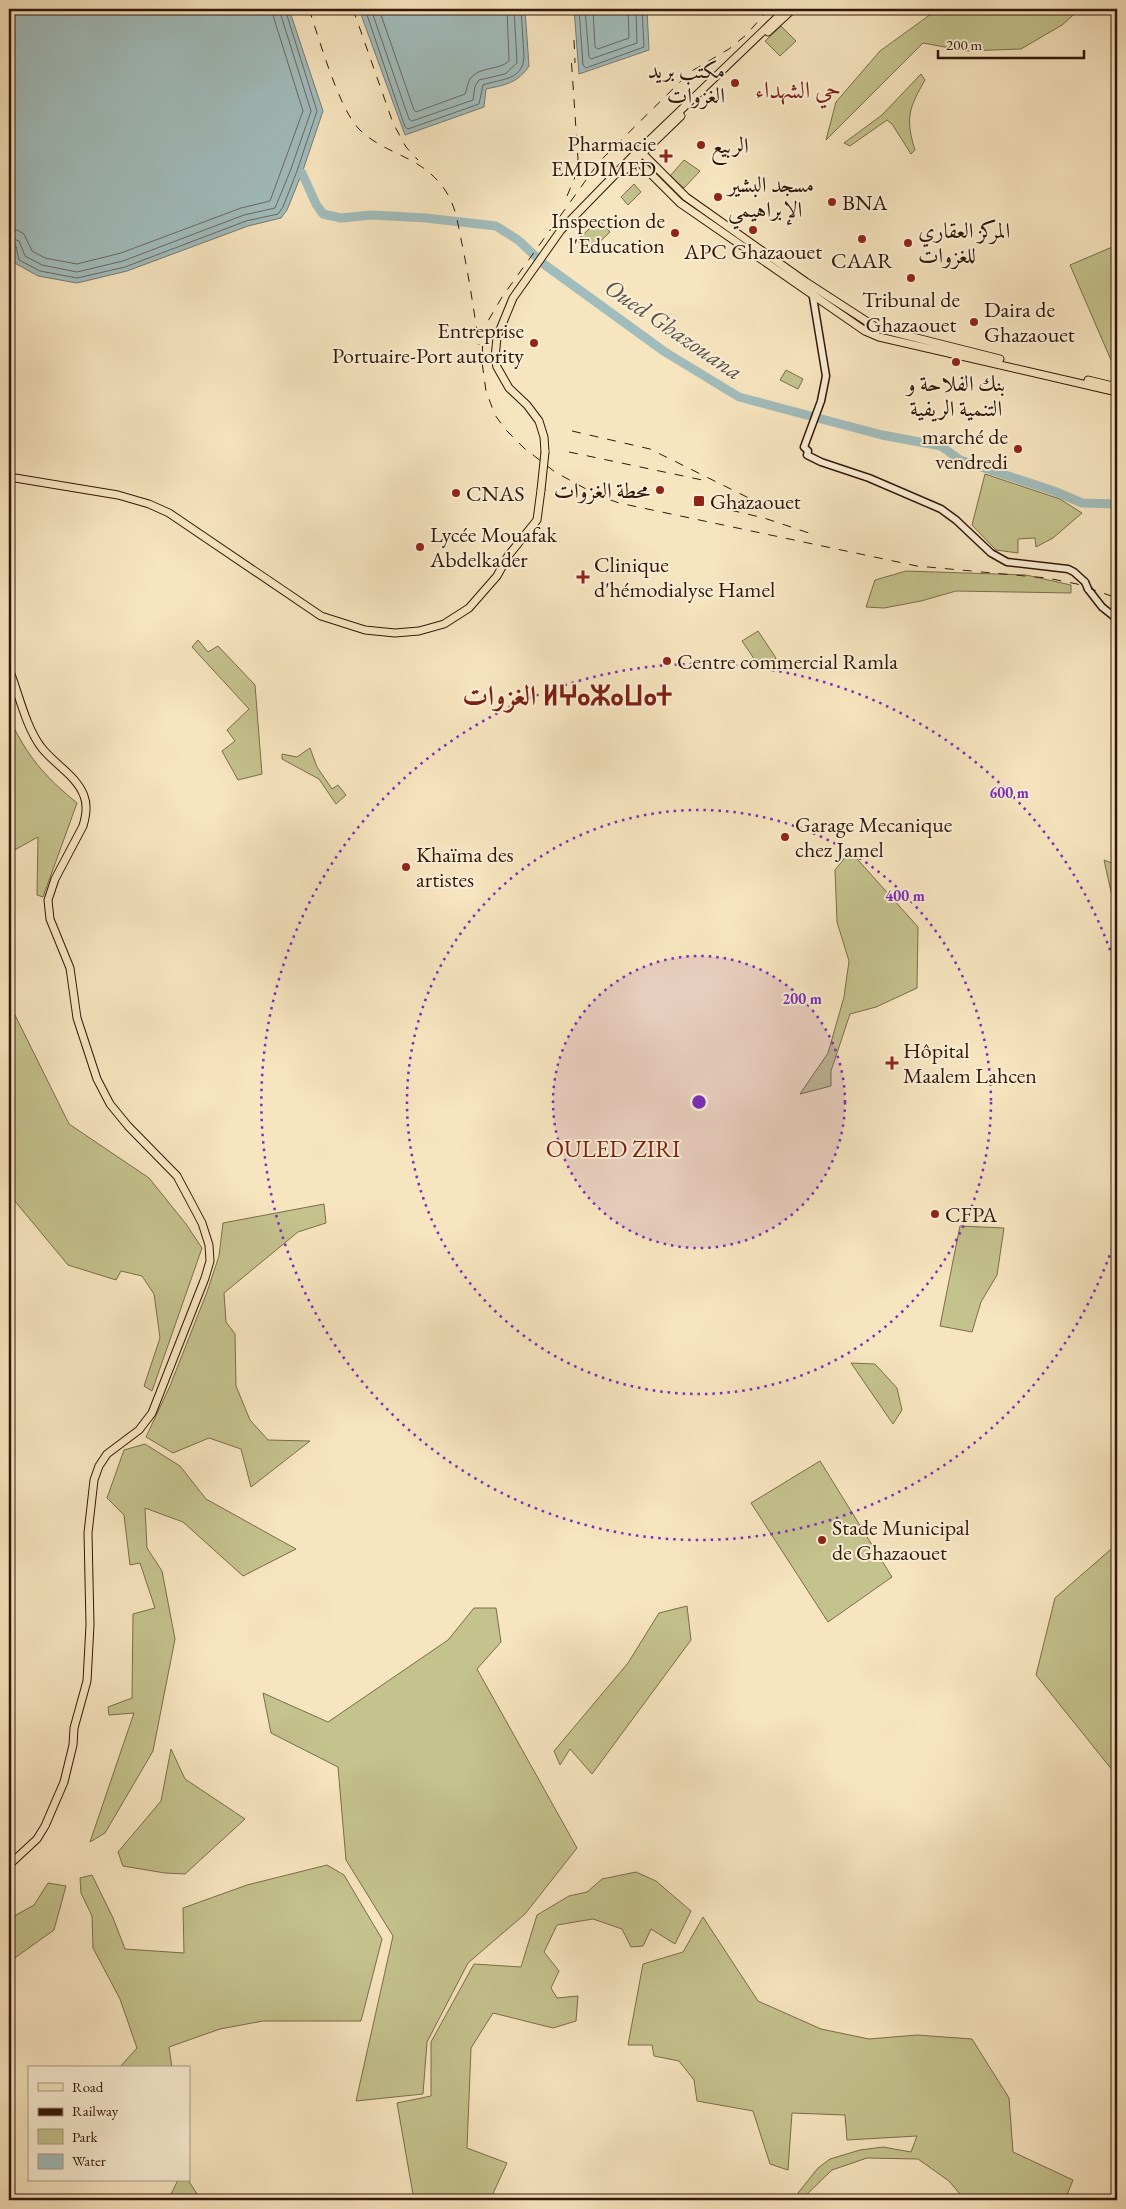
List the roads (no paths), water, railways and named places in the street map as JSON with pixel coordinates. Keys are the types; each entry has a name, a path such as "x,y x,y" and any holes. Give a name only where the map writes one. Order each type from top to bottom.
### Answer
{"main road":[{"path":"9,477 118,495 162,509 321,616 365,630 395,633 419,631 444,624 469,608 496,576 508,556 537,520 545,452 544,437 539,421 503,381 495,358 497,337 513,298 556,236 786,9"},
{"path":"641,152 793,9"},
{"path":"641,152 686,197 847,320 875,336 924,344 1117,387"},
{"path":"635,158 680,203 815,294 826,368 824,390 806,436 804,447 808,451 807,455 821,462 869,478 941,509 998,558 1020,565 1068,569 1074,572 1085,582 1102,607 1117,619"},
{"path":"1039,371 1117,392"},
{"path":"9,482 24,478"},
{"path":"9,669 27,718 40,746 78,786 86,803 86,816 83,826 51,890 48,909 53,927 68,961 77,1018 94,1073 119,1116 163,1160 182,1183 207,1234 210,1256 203,1284 152,1413 139,1430 107,1454 99,1466 94,1480 88,1533 90,1625 87,1681 74,1728 73,1744 64,1782 45,1826 37,1839 9,1865"}],"water":[{"path":"9,9 289,9 323,111 287,210 281,218 248,226 127,271 77,283 38,276 13,262 9,245"},
{"path":"359,9 525,9 529,66 516,80 486,89 484,107 405,135"},
{"path":"574,9 647,9 649,50 579,74"}],"waterway":[{"name":"Oued Ghazouana","path":"302,173 316,204 323,214 341,218 372,215 426,218 496,226 518,240 545,265 665,352 739,397 882,435 941,446 960,460 1054,491 1082,503 1117,504"}],"railway":[{"path":"309,9 330,73 352,120 370,139 415,162 436,178 449,196 459,230 479,345"},
{"path":"353,9 393,123 406,147 418,160"},
{"path":"769,9 746,35 729,49 690,72 599,162 502,297 483,334 482,362 486,391 495,415 505,429 524,448 555,472 597,495 619,503 917,566 1047,578 1077,584 1117,598"},
{"path":"574,40 575,63"},
{"path":"567,196 575,177 578,159 571,55"},
{"path":"572,431 650,449 763,505"},
{"path":"569,452 707,481"},
{"path":"713,506 764,518 812,534"}],"place":[{"name":"مكتب بريد الغزوات","path":"735,83"},
{"name":"الربيع","path":"701,145"},
{"name":"Pharmacie EMDIMED","path":"666,156"},
{"name":"مسجد البشير الإبراهيمي","path":"718,197"},
{"name":"BNA","path":"832,202"},
{"name":"APC Ghazaouet","path":"753,230"},
{"name":"Inspection de l'Education","path":"675,233"},
{"name":"CAAR","path":"862,239"},
{"name":"المركز العقاري للغزوات","path":"908,243"},
{"name":"Tribunal de Ghazaouet","path":"911,278"},
{"name":"Daira de Ghazaouet","path":"974,322"},
{"name":"Entreprise Portuaire-Port autority","path":"534,343"},
{"name":"بنك الفلاحة و التنمية الريفية","path":"956,362"},
{"name":"marché de vendredi","path":"1018,449"},
{"name":"محطة الغزوات","path":"660,490"},
{"name":"CNAS","path":"456,493"},
{"name":"Ghazaouet","path":"699,501"},
{"name":"Lycée Mouafak Abdelkader","path":"420,547"},
{"name":"Clinique d'hémodialyse Hamel","path":"583,577"},
{"name":"Centre commercial Ramla","path":"667,661"},
{"name":"Garage Mecanique chez Jamel","path":"785,837"},
{"name":"Khaïma des artistes","path":"406,867"},
{"name":"Hôpital Maalem Lahcen","path":"892,1063"},
{"name":"CFPA","path":"935,1214"},
{"name":"Stade Municipal de Ghazaouet","path":"822,1540"}],"district":[{"name":"حي الشهداء","path":"798,89"},
{"name":"الغزوات ⵍⵖⴰⵣⴰⵡⴰⵜ","path":"567,695"},
{"name":"OULED ZIRI","path":"613,1148"}]}
